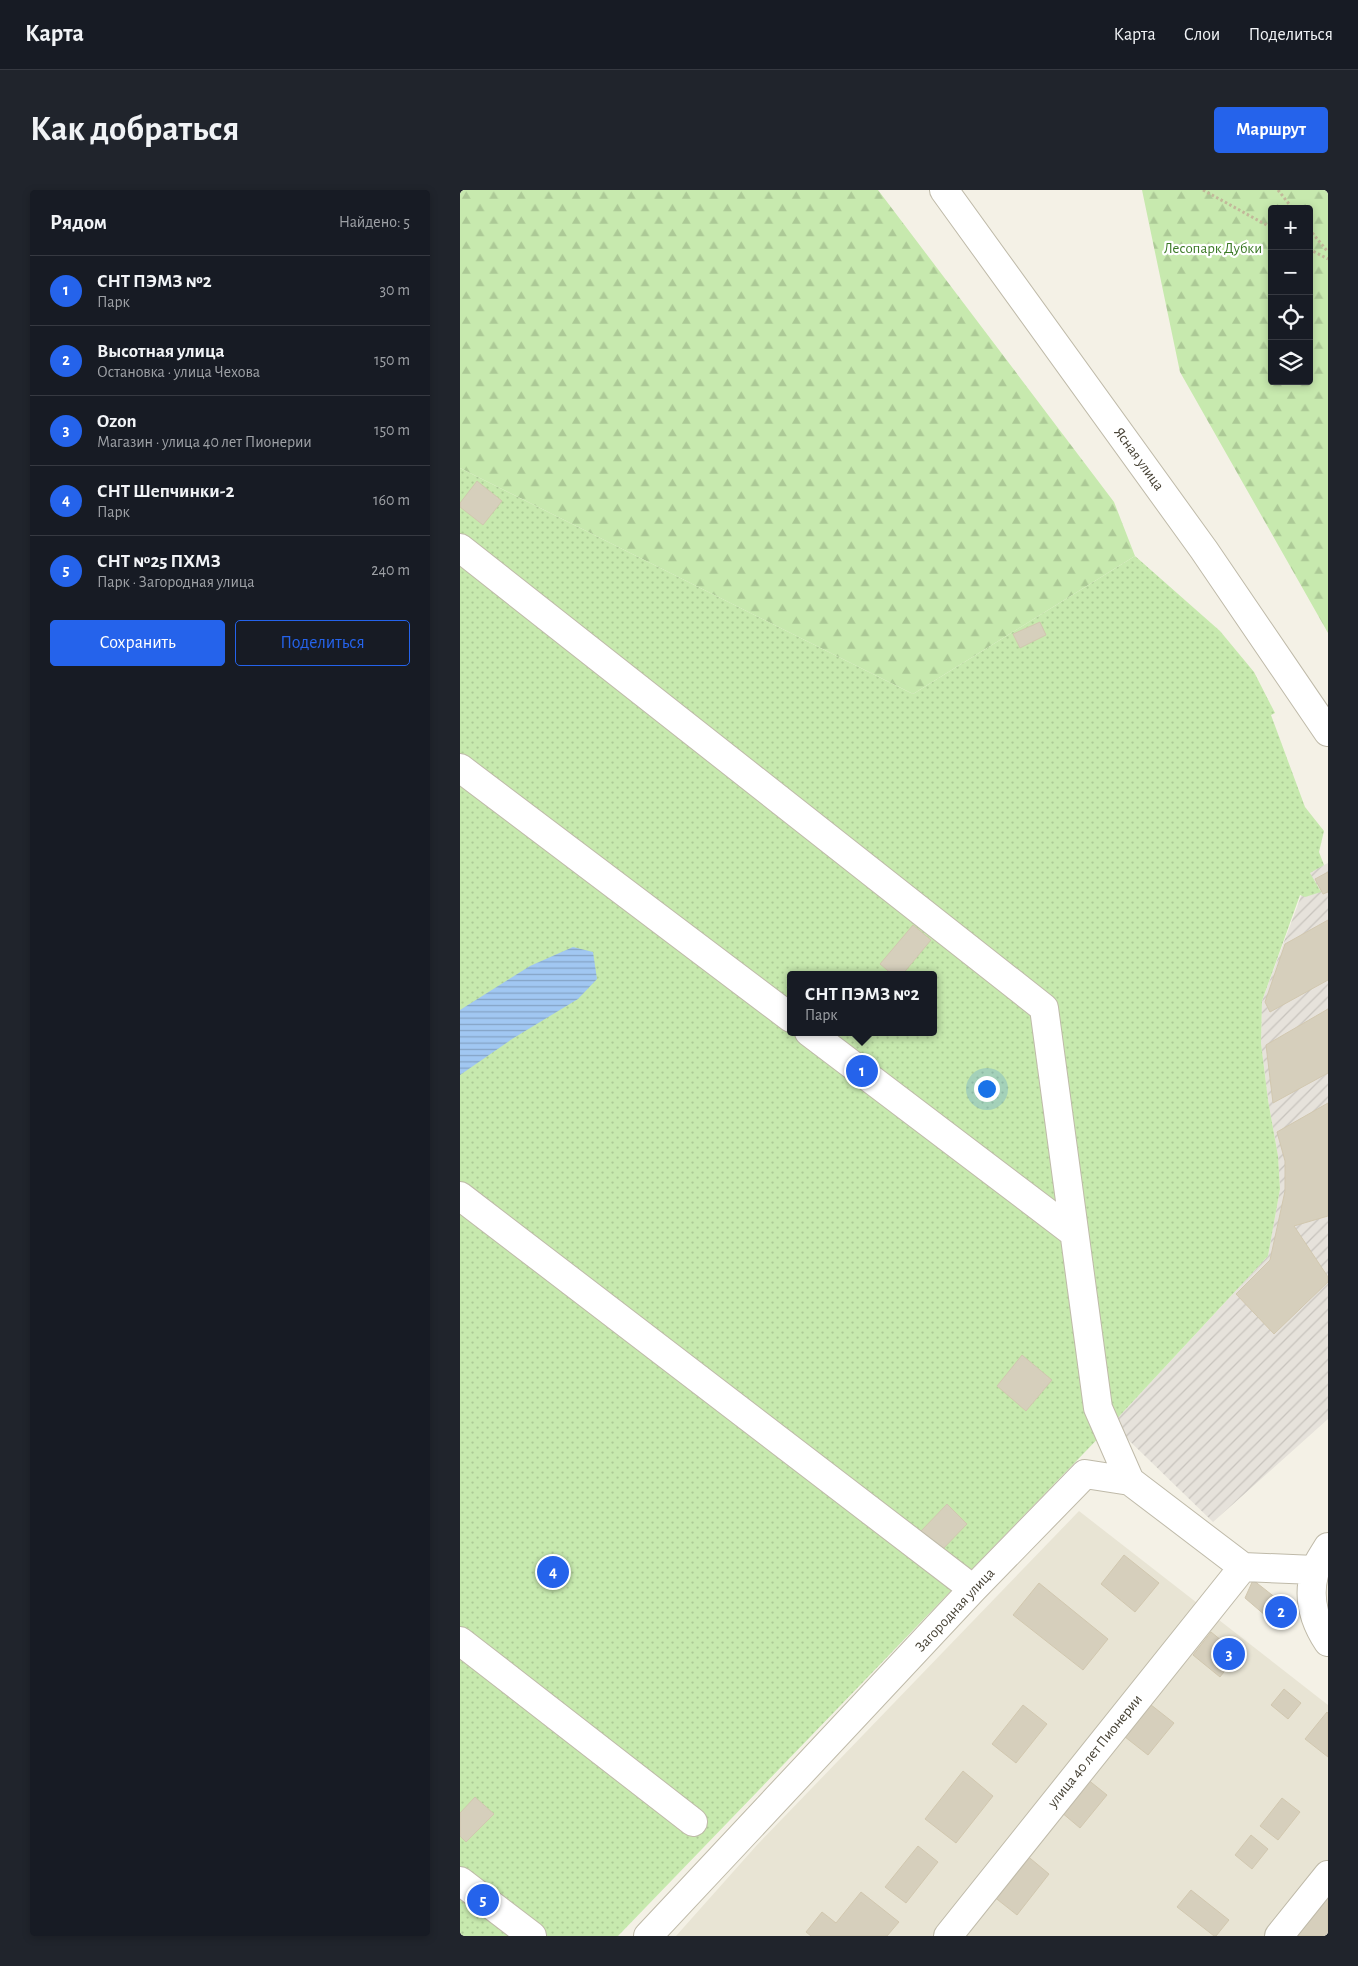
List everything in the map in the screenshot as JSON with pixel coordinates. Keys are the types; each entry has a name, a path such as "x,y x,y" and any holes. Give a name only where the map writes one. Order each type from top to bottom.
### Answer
{"street":[{"name":"Ясная улица","path":"944,190 1204,550 1328,732"},
{"path":"460,548 1044,1008 1098,1408 1130,1481"},
{"path":"460,768 787,1015"},
{"path":"814,1036 1074,1233"},
{"path":"460,1196 974,1589"},
{"name":"Загородная улица","path":"648,1936 974,1589 1085,1474 1130,1481 1242,1567"},
{"path":"1328,1547 1315,1570 1311,1601 1320,1630 1328,1642"},
{"path":"1242,1567 1315,1570"},
{"name":"улица 40 лет Пионерии","path":"948,1936 1242,1567"},
{"path":"460,1641 693,1822"},
{"path":"1279,1936 1328,1875"},
{"path":"460,1881 532,1936"}],"path":[{"path":"1203,190 1268,226"},
{"path":"1278,190 1290,205"},
{"path":"1313,234 1328,252"},
{"path":"1311,250 1328,259"}],"shaded area":[{"path":"1328,863 1328,1419 1213,1522 1112,1424 1268,1256 1280,1189 1278,1156 1268,1100 1261,1043 1262,1001 1310,872"},
{"path":"1079,1511 1328,1705 1328,1936 676,1936 757,1845"}],"green space":[{"path":"460,190 878,190 1114,502 1135,556 913,694 460,468"},
{"name":"Лесопарк Дубки","path":"1142,190 1328,190 1328,633 1180,372"},
{"path":"460,468 913,694 1135,556 1220,631 1254,672 1275,713 1271,715 1305,807 1324,831 1319,852 1324,865 1310,873 1321,892 1305,897 1300,895 1262,1001 1261,1043 1268,1100 1278,1156 1280,1189 1268,1256 1112,1424 618,1936 460,1936"}],"water":[{"path":"573,947 593,952 597,979 578,999 512,1039 460,1075 460,1010 530,966"}],"building":[{"path":"477,481 502,501 483,525 460,507 460,503"},
{"path":"1040,622 1046,635 1020,648 1013,634"},
{"path":"1328,872 1328,892 1323,894 1315,879"},
{"path":"1328,920 1328,980 1270,1012 1265,1002 1285,944"},
{"path":"913,925 931,940 905,971 888,971 880,964"},
{"path":"1328,1009 1328,1073 1273,1103 1266,1045"},
{"path":"1328,1103 1328,1216 1294,1226 1328,1277 1328,1282 1274,1334 1236,1294 1270,1260 1285,1191 1285,1161 1277,1132"},
{"path":"1022,1355 1052,1380 1026,1411 997,1386"},
{"path":"947,1504 967,1524 942,1550 921,1531"},
{"path":"1124,1555 1159,1583 1135,1612 1101,1584"},
{"path":"1253,1580 1281,1602 1266,1616 1245,1598"},
{"path":"1039,1583 1108,1639 1083,1670 1013,1615"},
{"path":"1211,1632 1238,1654 1220,1677 1193,1655"},
{"path":"1284,1689 1301,1703 1288,1719 1271,1705"},
{"path":"1146,1701 1174,1723 1148,1755 1120,1733"},
{"path":"1023,1705 1047,1724 1016,1763 992,1744"},
{"path":"1328,1713 1328,1757 1305,1739"},
{"path":"963,1771 993,1796 956,1843 925,1819"},
{"path":"1087,1779 1107,1795 1080,1828 1061,1812"},
{"path":"475,1797 494,1814 466,1842 460,1836 460,1813"},
{"path":"1282,1798 1300,1812 1278,1840 1260,1826"},
{"path":"1251,1835 1268,1849 1252,1869 1235,1855"},
{"path":"918,1846 938,1862 906,1903 885,1887"},
{"path":"1025,1854 1049,1874 1017,1915 993,1896"},
{"path":"1191,1890 1229,1920 1216,1936 1177,1907"},
{"path":"861,1892 899,1922 887,1936 811,1936 806,1932 822,1912 836,1923"},
{"path":"1328,1892 1328,1936 1293,1936"}],"place":[{"name":"СНТ ПЭМЗ №2","path":"862,1071"},
{"name":"СНТ Шепчинки-2","path":"553,1572"},
{"name":"Высотная улица","path":"1281,1612"},
{"name":"Ozon","path":"1229,1654"},
{"name":"СНТ №25 ПХМЗ","path":"483,1900"}]}
